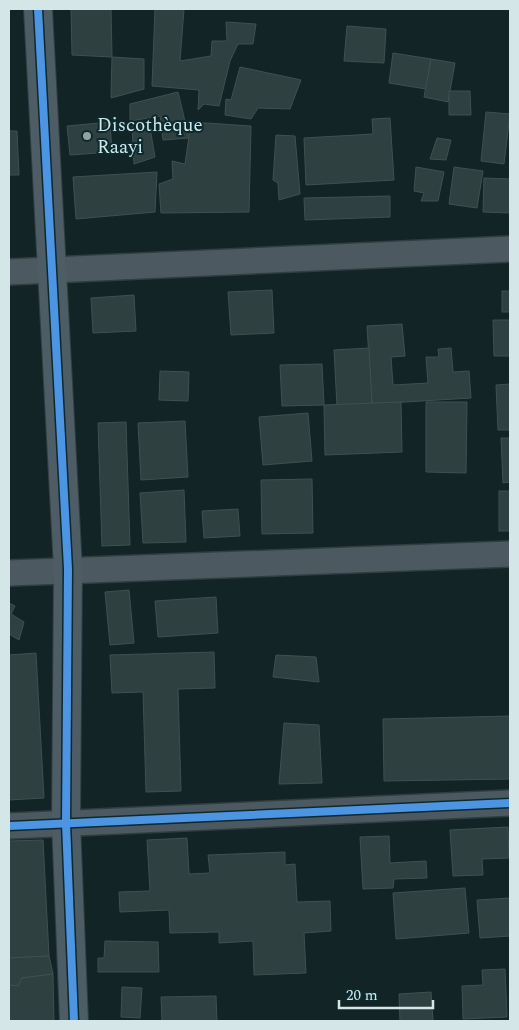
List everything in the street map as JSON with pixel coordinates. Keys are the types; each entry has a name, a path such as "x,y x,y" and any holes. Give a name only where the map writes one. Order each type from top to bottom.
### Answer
{"street":[{"path":"38,9 68,569 66,823 74,1021"},
{"path":"9,272 510,249"},
{"path":"9,573 68,569 510,554"},
{"path":"9,826 510,803"}],"building":[{"path":"71,9 111,9 112,57 72,55"},
{"path":"155,9 184,9 180,61 211,56 212,41 227,41 226,22 256,24 253,44 238,44 230,61 219,106 204,104 198,110 199,90 152,86"},
{"path":"347,26 386,29 384,63 344,61"},
{"path":"393,53 431,59 426,89 389,83"},
{"path":"112,57 144,59 144,89 111,98"},
{"path":"431,59 455,63 448,102 424,97"},
{"path":"240,67 301,80 290,109 258,108 251,119 225,115 226,99 231,100"},
{"path":"449,91 470,91 471,115 449,115"},
{"path":"178,92 189,138 163,140 160,116 130,121 130,104"},
{"path":"486,112 510,114 504,164 481,161"},
{"path":"390,118 394,180 306,185 304,138 373,134 372,119"},
{"path":"110,122 112,152 70,155 67,126"},
{"path":"149,122 155,157 134,164 132,126"},
{"path":"191,122 251,126 249,212 161,213 159,184 173,179 172,161 185,164"},
{"path":"9,131 17,131 19,175 9,175"},
{"path":"276,135 295,136 300,194 279,200 278,183 273,180"},
{"path":"437,138 451,140 446,160 430,159"},
{"path":"416,167 444,172 438,201 421,201 424,193 414,191"},
{"path":"454,167 483,171 477,208 449,204"},
{"path":"157,172 155,212 76,219 73,177"},
{"path":"484,178 510,179 510,213 483,212"},
{"path":"390,196 390,217 305,220 304,198"},
{"path":"272,290 274,333 231,335 228,292"},
{"path":"502,291 510,291 510,312 502,312"},
{"path":"134,295 136,331 93,333 91,298"},
{"path":"493,320 510,320 510,356 494,356"},
{"path":"402,324 405,356 391,357 393,385 428,383 426,357 439,357 438,349 451,348 453,372 469,371 471,398 372,404 367,326"},
{"path":"369,348 372,404 337,406 334,350"},
{"path":"322,364 324,405 282,406 280,365"},
{"path":"160,371 189,372 188,401 159,400"},
{"path":"510,384 510,430 498,430 496,385"},
{"path":"401,402 402,452 325,455 324,405"},
{"path":"426,402 467,402 466,473 426,472"},
{"path":"308,413 312,461 263,465 259,417"},
{"path":"185,421 188,477 141,480 138,423"},
{"path":"126,422 130,545 102,546 98,423"},
{"path":"501,438 510,438 510,482 503,483"},
{"path":"312,479 313,533 262,534 261,480"},
{"path":"184,490 186,542 143,543 140,493"},
{"path":"499,491 510,491 510,531 499,531"},
{"path":"238,509 240,536 204,538 202,511"},
{"path":"129,590 134,643 110,645 105,592"},
{"path":"216,597 218,633 158,637 155,601"},
{"path":"9,603 15,606 11,614 24,622 19,640 9,634"},
{"path":"214,652 215,688 178,689 181,791 146,792 143,692 112,693 110,655"},
{"path":"36,653 44,798 9,800 9,655"},
{"path":"276,655 316,657 319,682 273,677"},
{"path":"510,716 510,779 384,781 383,719"},
{"path":"284,723 319,725 322,783 279,784"},
{"path":"508,827 509,858 482,859 483,875 453,876 450,830"},
{"path":"389,836 390,863 426,861 427,878 394,879 393,888 363,889 360,837"},
{"path":"187,838 189,874 210,873 208,855 285,852 285,865 295,864 297,902 330,901 331,931 304,933 306,973 254,975 253,941 219,943 219,932 170,933 169,910 120,912 119,892 150,891 147,840"},
{"path":"43,840 49,956 9,958 9,841"},
{"path":"465,888 469,933 396,939 393,893"},
{"path":"510,898 510,936 480,938 477,900"},
{"path":"105,941 158,942 159,972 98,972 98,958 104,958"},
{"path":"49,956 53,974 22,978 18,986 9,985 9,958"},
{"path":"505,969 507,1017 463,1019 462,986 483,985 482,970"},
{"path":"53,974 54,1021 9,1021 9,985 18,986 22,978"},
{"path":"122,987 142,988 140,1018 121,1017"},
{"path":"431,992 433,1021 400,1021 399,994"},
{"path":"216,996 217,1021 162,1021 161,997"}],"cycle path":[{"path":"38,9 68,569 66,823 74,1021"},
{"path":"9,826 510,803"}],"place":[{"name":"Discothèque Raayi","path":"87,136"}]}
